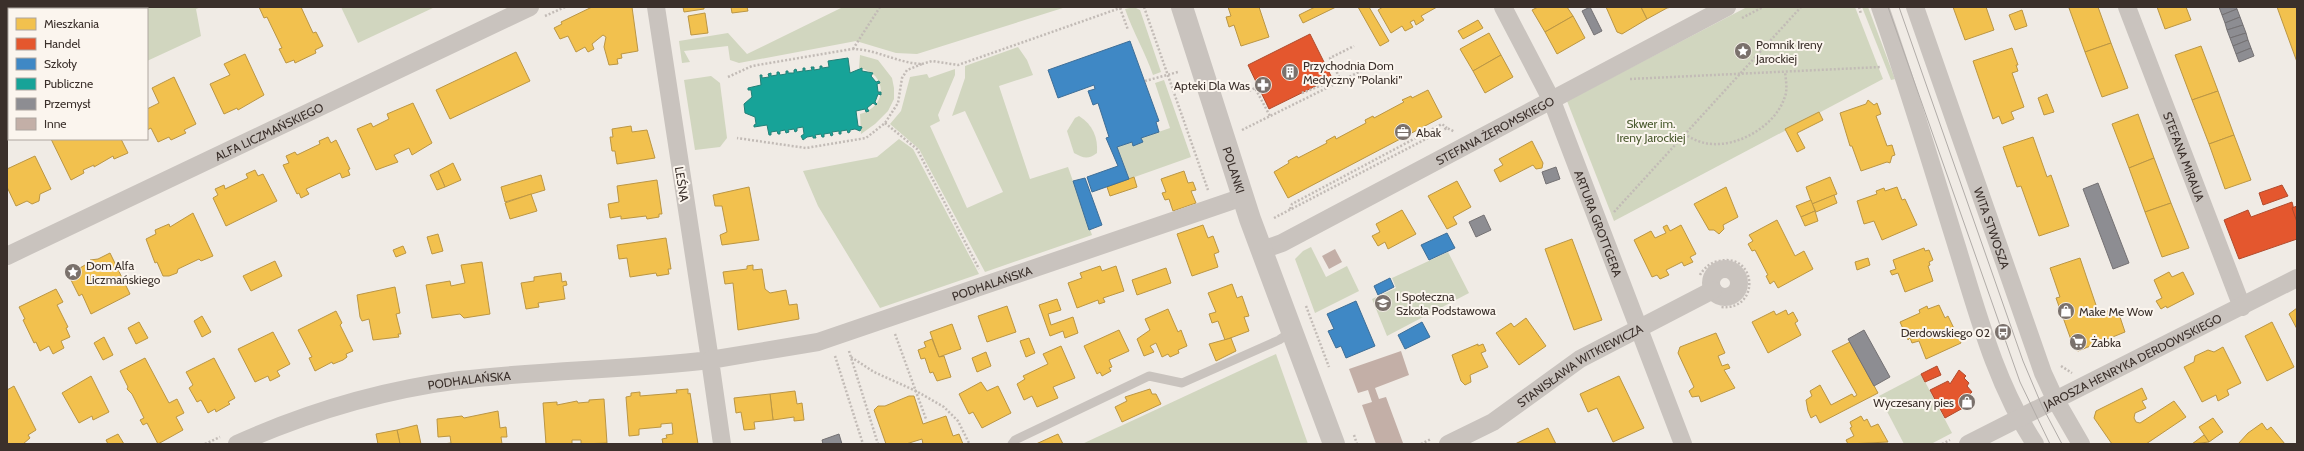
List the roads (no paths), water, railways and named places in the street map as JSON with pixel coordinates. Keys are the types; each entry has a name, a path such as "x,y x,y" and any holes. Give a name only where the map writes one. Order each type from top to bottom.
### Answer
{"street":[{"name":"ALFA LICZMAŃSKIEGO","path":"7,256 530,7"},
{"name":"LEŚNA","path":"656,7 722,444"},
{"name":"POLANKI","path":"1182,7 1243,197 1334,444"},
{"name":"ARTURA GROTTGERA","path":"1503,7 1552,101 1683,444"},
{"name":"STEFANA ŻEROMSKIEGO","path":"1262,250 1282,243 1727,7"},
{"path":"1880,7 1906,80 1977,314 2001,379 2018,419 2035,444"},
{"name":"WITA STWOSZA","path":"1915,7 2014,295 2043,373 2055,400 2081,444"},
{"name":"STEFANA MIRAUA","path":"2127,7 2242,307"},
{"name":"PODHALAŃSKA","path":"237,444 313,413 375,396 430,385 508,375 738,357 837,336 1243,197"},
{"name":"JAROSZA HENRYKA DERDOWSKIEGO","path":"1968,444 2297,278"},
{"name":"STANISŁAWA WITKIEWICZA","path":"1448,444 1493,422 1580,359 1713,290"}],"lane":[{"path":"1012,444 1015,440 1149,376 1182,383 1279,340 1292,331"}],"tram line":[{"path":"1888,7 2020,382 2050,444"},
{"path":"1899,7 2023,361 2042,406 2062,444"}],"place":[{"name":"Pomnik Ireny Jarockiej","path":"1743,51"},
{"name":"Przychodnia Dom Medyczny \"Polanki\"","path":"1290,72"},
{"name":"Apteki Dla Was","path":"1263,85"},
{"name":"Abak","path":"1403,132"},
{"name":"Dom Alfa Liczmańskiego","path":"73,272"},
{"name":"I Społeczna Szkoła Podstawowa","path":"1383,303"},
{"name":"Make Me Wow","path":"2066,311"},
{"name":"Derdowskiego 02","path":"2003,332"},
{"name":"Żabka","path":"2078,342"},
{"name":"Wyczesany pies","path":"1967,402"}],"park label":[{"name":"Skwer im. Ireny Jarockiej","path":"1651,130"}]}
